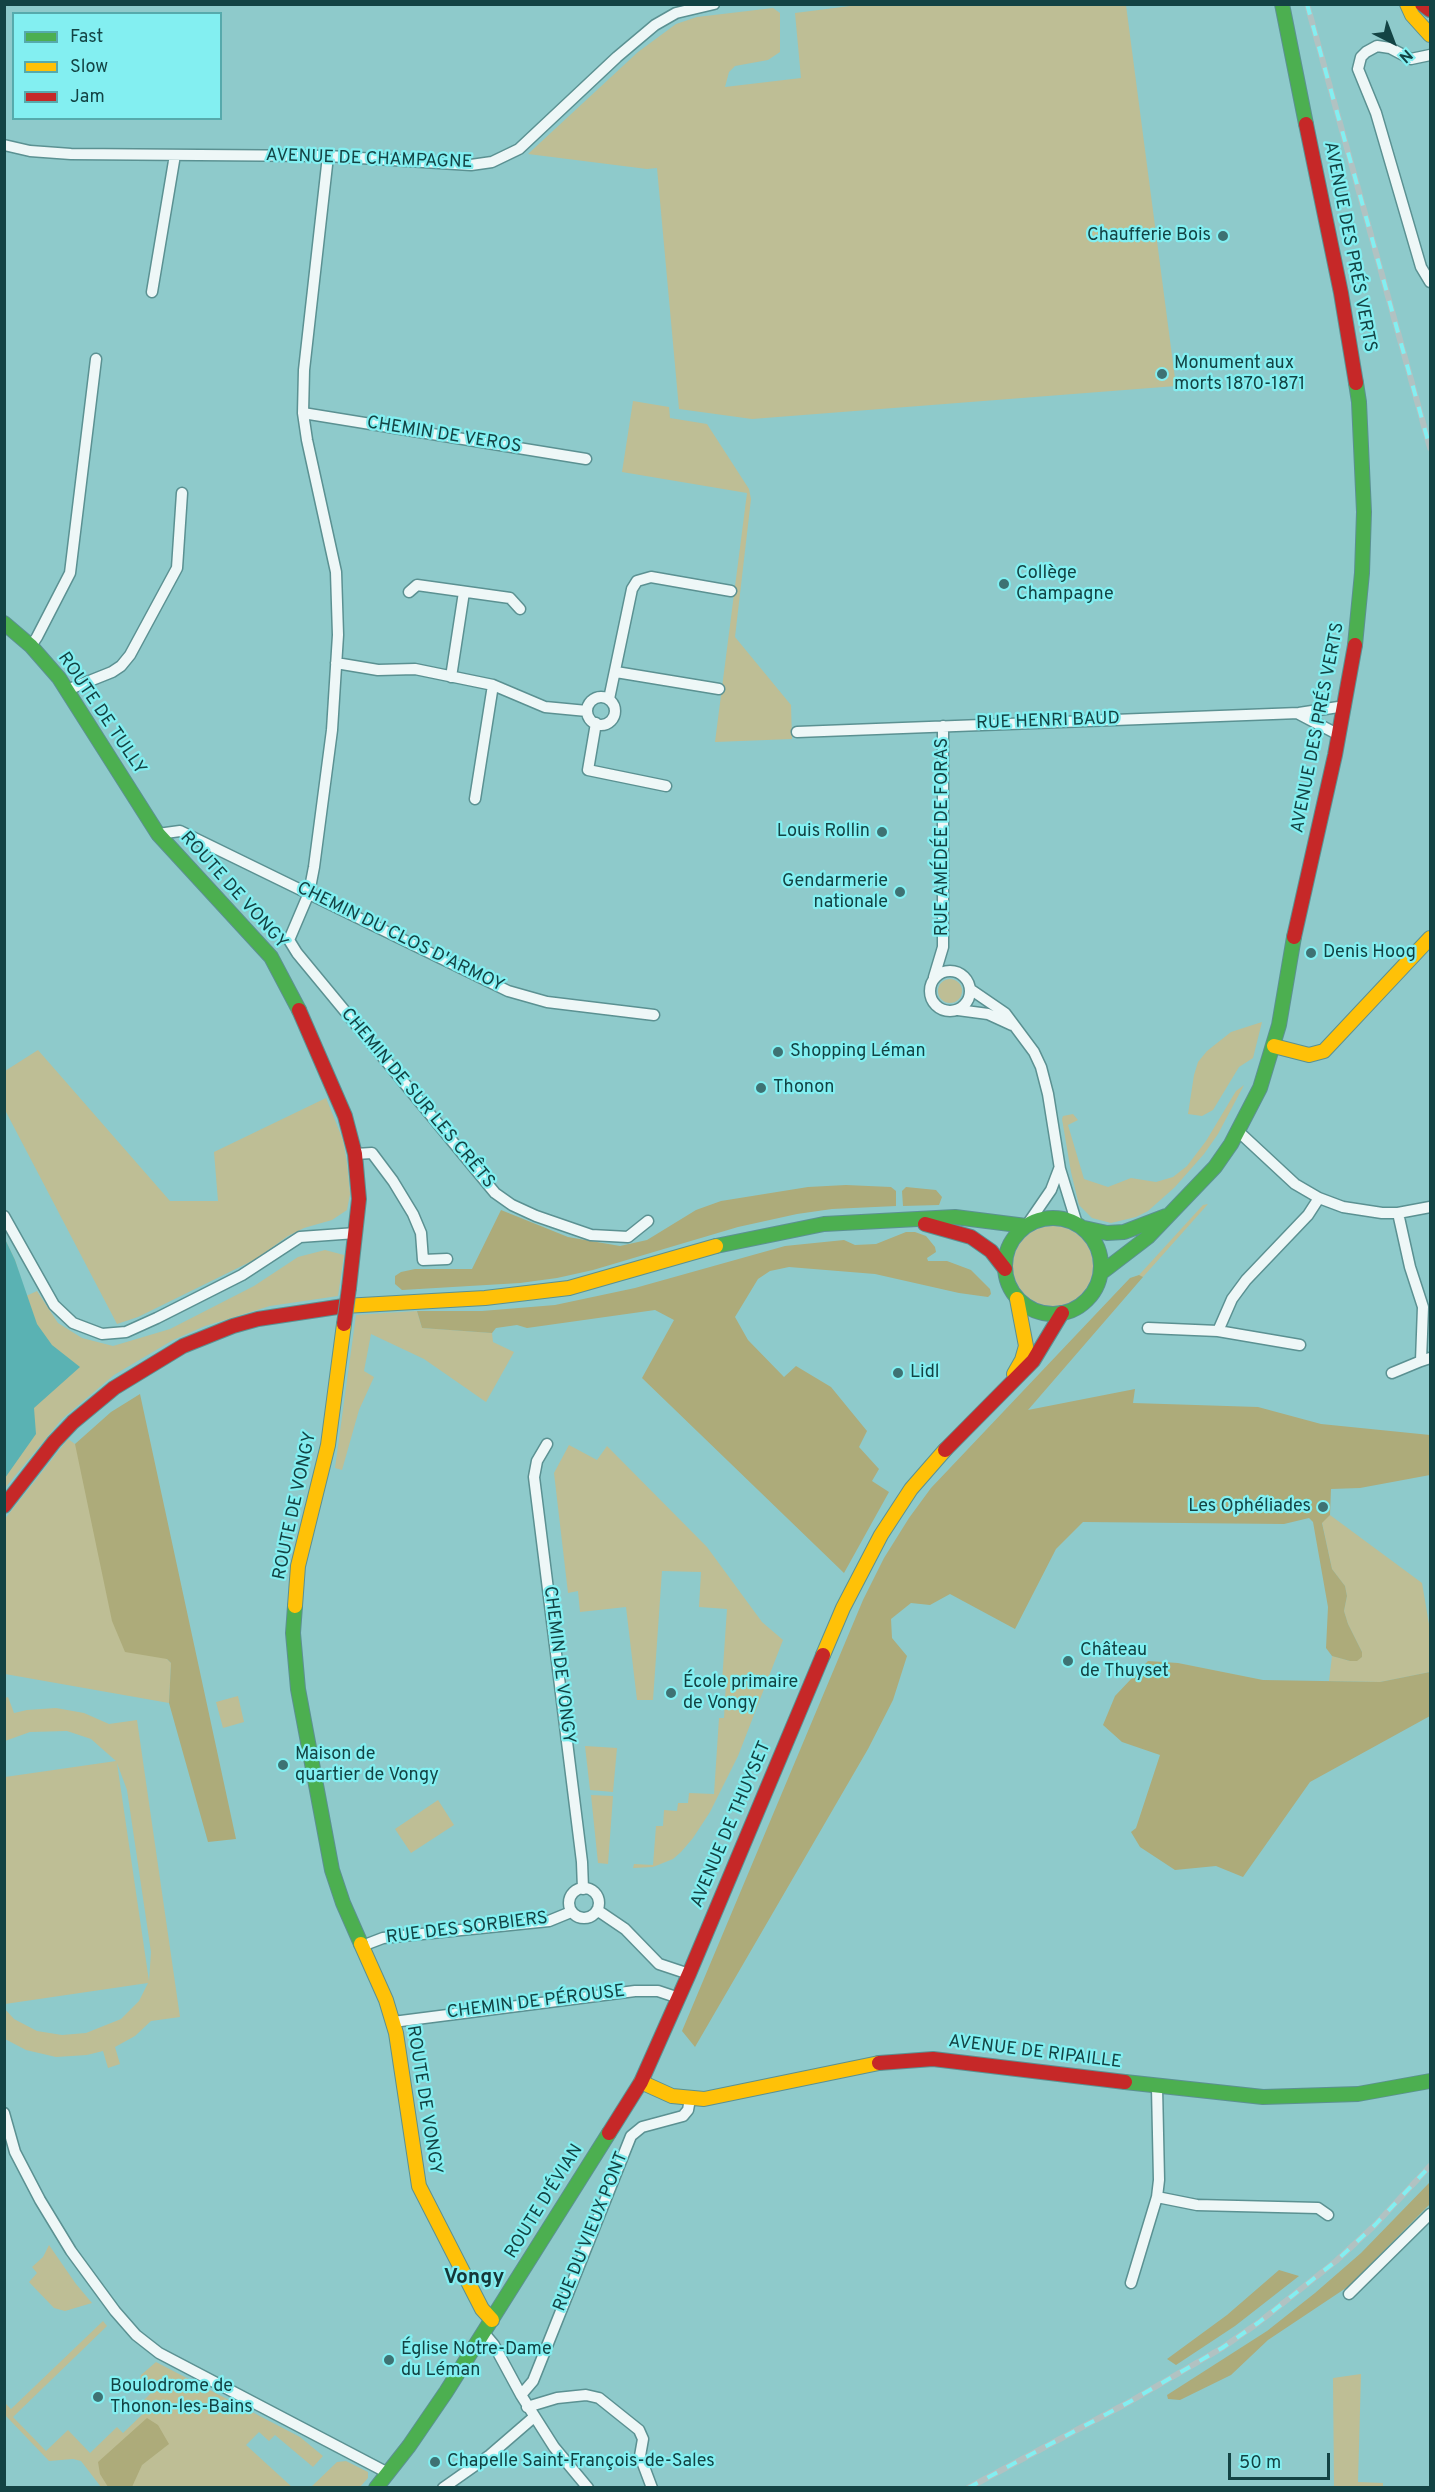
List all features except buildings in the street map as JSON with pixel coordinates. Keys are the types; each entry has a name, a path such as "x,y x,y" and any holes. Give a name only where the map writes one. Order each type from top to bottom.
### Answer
{"street":[{"name":"AVENUE DE CHAMPAGNE","path":"4,145 30,151 71,154 328,156 471,165 501,159 527,141 655,25 676,13 714,4"},
{"name":"AVENUE DES PRÉS VERTS","path":"1239,1131 1260,1088 1274,1046 1345,706 1358,627 1363,563 1364,481 1360,411 1341,293 1281,4"},
{"path":"1407,4 1412,15 1431,35"},
{"path":"1422,4 1431,10"},
{"path":"1431,55 1411,58 1390,48 1377,46 1361,57 1358,69 1376,113 1421,267 1431,282"},
{"path":"152,292 175,155"},
{"path":"309,893 328,766 336,663 338,593 336,572 303,413 304,370 328,156"},
{"path":"31,646 70,573 96,359"},
{"name":"CHEMIN DE VEROS","path":"303,413 586,459"},
{"path":"68,690 111,672 121,666 130,655 177,568 182,493"},
{"path":"609,699 632,589 637,581 651,577 731,591"},
{"path":"409,592 417,585 510,598 520,609"},
{"path":"451,676 464,592"},
{"name":"ROUTE DE TULLY","path":"4,622 31,646 68,690 158,834"},
{"path":"336,663 378,670 415,669 493,685 545,707 588,711"},
{"path":"616,672 719,689"},
{"path":"475,800 493,685"},
{"path":"594,698 609,699 614,707 613,717 606,723 596,723 590,718 588,706 594,698"},
{"name":"RUE HENRI BAUD","path":"796,732 1299,713 1345,706"},
{"path":"1299,713 1339,735"},
{"path":"596,723 588,770 666,786"},
{"name":"RUE AMÉDÉE DE FORAS","path":"934,977 943,947 943,726"},
{"name":"CHEMIN DU CLOS D'ARMOY","path":"158,834 180,831 508,991 547,1002 654,1015"},
{"name":"ROUTE DE VONGY","path":"158,834 188,869 241,922 279,970 342,1108 355,1154 359,1199 356,1233 328,1445 298,1566 293,1646 324,1839 336,1886 393,2022 421,2191 482,2308 492,2320"},
{"name":"CHEMIN DE SUR LES CRÊTS","path":"309,893 289,940 495,1193 512,1205 536,1216 591,1235 628,1237 648,1221"},
{"path":"1274,1046 1309,1055 1323,1051 1431,938"},
{"name":"RUE AMÉDÉE DE FORAS","path":"943,947 956,971"},
{"path":"958,1010 966,1003 970,989 967,979 956,971 943,972 934,977 929,991 932,1001 943,1011 958,1010 992,1015 1015,1026"},
{"path":"970,989 998,1006 1034,1052 1044,1075 1059,1169 1081,1226 1098,1248 1101,1273 1096,1287 1088,1299 1076,1308 1062,1313 1038,1311 1017,1299 1008,1285 1005,1269 1009,1245 1026,1226 1051,1190 1059,1169"},
{"path":"1101,1273 1148,1238 1167,1215 1215,1167 1239,1131 1295,1184 1319,1198 1343,1207 1398,1213 1431,1207"},
{"path":"355,1154 372,1153 393,1181 413,1214 421,1233 423,1260 447,1259"},
{"path":"1218,1331 1232,1299 1246,1280 1308,1215 1319,1198"},
{"path":"1392,1373 1426,1359 1423,1307 1410,1267 1398,1213"},
{"path":"4,1506 54,1442 107,1393 136,1372 175,1350 233,1326 285,1313 338,1306 485,1298 558,1289 608,1278 723,1244 779,1231 847,1222 910,1221 956,1217 1026,1226 1049,1217 1061,1218 1081,1226 1115,1233 1133,1229 1167,1215"},
{"path":"4,1216 54,1305 73,1323 102,1334 126,1332 157,1318 242,1275 300,1237 356,1233"},
{"path":"910,1221 971,1237 991,1251 1005,1269"},
{"name":"AVENUE DE THUYSET","path":"1009,1383 1022,1360 1026,1346 1017,1299"},
{"name":"AVENUE DE THUYSET","path":"641,2082 679,1998 843,1608 867,1559 922,1475 1009,1383 1033,1361 1062,1313"},
{"path":"1148,1328 1218,1331 1300,1346"},
{"name":"CHEMIN DE VONGY","path":"547,1444 537,1461 534,1477 581,1854 583,1888"},
{"path":"583,1888 596,1895 597,1910 585,1918 571,1912 569,1902 574,1893 583,1888"},
{"path":"597,1910 625,1929 659,1964 689,1974"},
{"name":"RUE DES SORBIERS","path":"362,1946 380,1939 549,1921 571,1912"},
{"name":"CHEMIN DE PÉROUSE","path":"393,2022 635,1991 658,1991 679,1998"},
{"name":"AVENUE DE RIPAILLE","path":"641,2082 664,2094 690,2099 718,2097 864,2066 910,2059 956,2061 1234,2095 1313,2096 1391,2090 1431,2081"},
{"name":"ROUTE D'ÉVIAN","path":"376,2487 420,2430 484,2333 641,2082"},
{"path":"1131,2283 1157,2197 1159,2180 1157,2087"},
{"name":"RUE DU VIEUX PONT","path":"520,2395 533,2381 631,2136 642,2127 680,2117 688,2110 690,2099"},
{"path":"4,2113 15,2151 65,2242 115,2312 136,2335 159,2353 388,2473"},
{"path":"1157,2197 1197,2205 1318,2208 1328,2215"},
{"path":"1349,2294 1431,2214"},
{"path":"484,2333 494,2345 527,2407 557,2452 588,2487"},
{"path":"527,2407 557,2398 586,2395 599,2398 639,2430 643,2439 640,2456 652,2487"},
{"path":"443,2487 490,2455 534,2417"}],"green space":[{"path":"858,5 1126,5 1176,386 752,419 679,409 657,168 647,169 528,154 638,52 676,24 697,17 773,8 780,13 780,52 768,60 735,66 729,72 725,87 801,78 795,13"},
{"path":"633,401 669,407 670,418 707,424 749,489 751,499 735,637 791,705 792,739 715,742 747,493 622,472"},
{"path":"950,979 958,983 962,991 958,999 950,1003 942,999 938,991 942,983"},
{"path":"1262,1022 1253,1058 1239,1067 1213,1110 1202,1116 1188,1114 1198,1062 1207,1051 1231,1032"},
{"path":"38,1050 170,1201 218,1201 214,1152 326,1098 343,1140 350,1194 347,1210 332,1220 304,1228 288,1236 256,1259 138,1317 117,1324 5,1110 5,1071"},
{"path":"1244,1085 1218,1134 1204,1154 1175,1187 1148,1211 1136,1217 1111,1223 1092,1218 1079,1205 1071,1172 1063,1116 1073,1114 1078,1120 1068,1125 1084,1179 1108,1187 1131,1178 1156,1182 1173,1177 1187,1166 1206,1141 1236,1091"},
{"path":"1208,1204 1143,1277 1139,1275 1203,1205"},
{"path":"1053,1226 1068,1229 1081,1238 1090,1251 1093,1266 1090,1281 1081,1294 1068,1303 1053,1306 1038,1303 1025,1294 1016,1281 1013,1266 1016,1251 1025,1238 1038,1229"},
{"path":"5,1239 15,1260 26,1296 37,1291 58,1323 82,1338 113,1346 170,1329 254,1286 298,1257 325,1250 344,1255 338,1296 270,1306 205,1326 173,1340 114,1375 62,1419 5,1488"},
{"path":"417,1311 422,1328 492,1333 493,1342 514,1352 486,1402 424,1359 371,1334 364,1371 374,1377 359,1410 342,1470 335,1468 356,1315"},
{"path":"68,1439 75,1444 167,1659 171,1663 169,1703 5,1674 4,1520"},
{"path":"569,1445 597,1460 607,1446 707,1547 762,1622 783,1640 738,1756 710,1812 681,1852 673,1859 653,1867 633,1868 634,1864 653,1865 656,1826 663,1826 664,1810 677,1811 678,1803 688,1803 689,1793 714,1794 719,1718 724,1718 726,1683 722,1682 727,1609 699,1607 701,1572 662,1571 653,1700 637,1700 626,1607 580,1612 578,1591 568,1593 554,1473"},
{"path":"1330,1515 1422,1583 1430,1630 1430,1672 1380,1682 1329,1681 1332,1656 1350,1661 1362,1657 1362,1652 1344,1611 1347,1596 1345,1586 1332,1569 1322,1522"},
{"path":"238,1696 244,1722 223,1728 216,1702"},
{"path":"8,1697 14,1713 56,1708 84,1713 109,1724 137,1720 180,2017 151,2021 135,2036 115,2047 120,2064 108,2068 103,2051 87,2055 56,2057 26,2050 5,2039 5,2009 14,2019 37,2031 62,2035 86,2033 121,2019 139,2001 148,1983 5,2004 5,1777 116,1761 91,1739 67,1731 30,1732 5,1741 5,1698","holes":["117,1763 127,1790 151,1952 149,1981"]},
{"path":"585,1746 617,1748 613,1792 590,1790"},
{"path":"591,1795 613,1796 608,1864 598,1863"},
{"path":"438,1800 454,1825 411,1853 395,1829"},
{"path":"49,2245 92,2303 65,2311 54,2308 29,2282 37,2273 32,2267 43,2257"},
{"path":"103,2321 107,2326 13,2417 46,2451 68,2430 90,2453 117,2427 123,2433 150,2407 144,2400 151,2393 140,2379 141,2375 156,2362 300,2437 323,2456 313,2467 275,2435 269,2441 259,2432 246,2445 292,2487 101,2487 81,2461 73,2459 49,2461 5,2415 4,2402 11,2409"},
{"path":"1361,2374 1358,2482 1383,2483 1383,2487 1334,2487 1333,2378"},
{"path":"346,2461 368,2472 368,2478 360,2487 311,2487 337,2462"}],"shaded area":[{"path":"846,1185 891,1187 896,1191 896,1206 832,1209 797,1214 738,1227 593,1270 557,1278 520,1283 402,1290 395,1284 395,1276 415,1269 472,1269 501,1210 568,1237 620,1246 647,1240 696,1210 721,1201 808,1187"},
{"path":"906,1187 936,1190 942,1197 939,1205 903,1206 902,1191"},
{"path":"906,1232 926,1236 935,1247 936,1252 927,1258 928,1261 947,1261 971,1270 990,1289 991,1294 988,1297 959,1293 875,1274 789,1267 770,1271 758,1279 735,1317 748,1340 784,1377 796,1366 831,1387 867,1431 859,1447 879,1469 872,1481 889,1492 844,1573 642,1378 674,1320 655,1310 527,1328 517,1325 496,1328 492,1333 422,1328 417,1311 482,1311 555,1305 635,1288 785,1246 844,1240 855,1245 876,1244"},
{"path":"1139,1275 1143,1277 1028,1410 1135,1389 1133,1403 1258,1407 1321,1424 1430,1435 1430,1475 1360,1488 1331,1489 1330,1515 1322,1523 1332,1569 1345,1586 1347,1596 1344,1611 1362,1652 1362,1657 1357,1661 1350,1661 1332,1656 1326,1648 1328,1607 1313,1522 1309,1518 1284,1524 1083,1522 1056,1549 1015,1629 950,1594 930,1605 911,1603 891,1619 892,1638 907,1656 893,1700 868,1749 695,2047 682,2031 863,1600 884,1558 931,1488 1130,1278"},
{"path":"140,1394 236,1839 208,1842 169,1703 171,1663 167,1659 125,1652 112,1621 75,1444 111,1412"},
{"path":"1148,1661 1178,1663 1263,1680 1380,1682 1430,1672 1430,1716 1310,1782 1243,1877 1216,1866 1175,1870 1140,1847 1131,1832 1136,1828 1160,1755 1122,1742 1103,1725 1115,1696"},
{"path":"1430,2182 1430,2204 1349,2286 1268,2340 1231,2375 1180,2400 1168,2399 1167,2395 1267,2331 1315,2293 1361,2253"},
{"path":"1279,2270 1299,2276 1235,2326 1176,2365 1167,2359 1227,2315"},
{"path":"147,2418 158,2425 169,2444 142,2465 132,2487 108,2487 100,2474 98,2462"}],"water":[{"path":"5,1239 15,1260 37,1324 52,1345 80,1367 34,1408 36,1434 5,1478"}],"railway":[{"path":"1307,4 1430,448"},
{"path":"968,2488 1131,2401 1222,2348 1258,2323 1336,2261 1375,2225 1430,2166"}],"traffic: fast":[{"path":"1282,4 1306,124"},
{"path":"1355,645 1362,573 1364,512 1359,402 1356,383"},
{"path":"4,623 31,646 59,678 158,834 271,957 299,1010"},
{"path":"1101,1273 1148,1237 1215,1167 1231,1144 1260,1088 1279,1025 1294,937"},
{"path":"1084,1228 1107,1233 1124,1232 1166,1216"},
{"path":"716,1246 824,1224 955,1217 1026,1226"},
{"path":"1053,1218 1071,1221 1087,1232 1098,1248 1101,1266 1098,1284 1087,1300 1071,1311 1053,1314 1035,1311 1019,1300 1008,1284 1005,1266 1008,1248 1019,1232 1035,1221 1053,1218"},
{"path":"295,1606 293,1633 298,1689 332,1870 361,1944"},
{"path":"1125,2082 1263,2097 1358,2094 1430,2081"},
{"path":"376,2488 409,2446 446,2392 609,2133"}],"traffic: slow":[{"path":"1407,4 1412,15 1430,35"},
{"path":"1274,1046 1309,1055 1324,1051 1430,938"},
{"path":"344,1306 485,1298 569,1288 716,1246"},
{"path":"1014,1374 1022,1360 1026,1346 1017,1299"},
{"path":"295,1606 298,1566 328,1445 344,1324"},
{"path":"823,1655 843,1608 881,1535 911,1489 945,1450"},
{"path":"361,1944 386,2000 396,2033 419,2186 482,2309 492,2320"},
{"path":"641,2082 672,2096 704,2099 879,2063"}],"traffic: jam":[{"path":"1422,4 1430,10"},
{"path":"1306,124 1341,293 1356,383"},
{"path":"1294,937 1335,755 1355,645"},
{"path":"299,1010 345,1116 355,1154 359,1199 349,1288"},
{"path":"925,1224 971,1237 991,1251 1005,1269"},
{"path":"344,1324 349,1288"},
{"path":"4,1506 54,1442 73,1422 114,1388 183,1346 233,1326 258,1319 344,1306"},
{"path":"945,1450 1033,1361 1062,1313"},
{"path":"609,2133 641,2082 689,1974 823,1655"},
{"path":"879,2063 933,2059 1125,2082"}],"place":[{"name":"Chaufferie Bois","path":"1223,236"},
{"name":"Monument aux morts 1870-1871","path":"1162,374"},
{"name":"Collège Champagne","path":"1004,584"},
{"name":"Louis Rollin","path":"882,832"},
{"name":"Gendarmerie nationale","path":"900,892"},
{"name":"Denis Hoog","path":"1311,953"},
{"name":"Shopping Léman","path":"778,1052"},
{"name":"Thonon","path":"761,1088"},
{"name":"Lidl","path":"898,1373"},
{"name":"Les Ophéliades","path":"1323,1507"},
{"name":"Château de Thuyset","path":"1068,1661"},
{"name":"École primaire de Vongy","path":"671,1693"},
{"name":"Maison de quartier de Vongy","path":"283,1765"},
{"name":"Église Notre-Dame du Léman","path":"389,2360"},
{"name":"Boulodrome de Thonon-les-Bains","path":"98,2397"},
{"name":"Chapelle Saint-François-de-Sales","path":"435,2462"}],"district":[{"name":"Vongy","path":"474,2279"}]}
